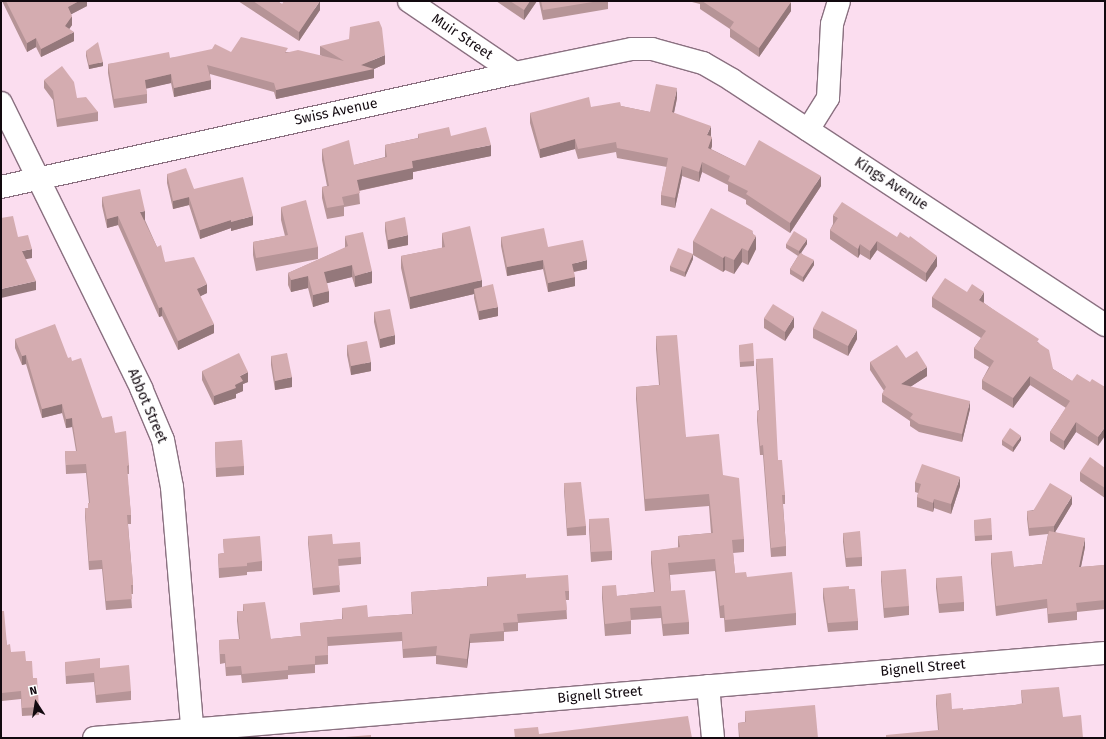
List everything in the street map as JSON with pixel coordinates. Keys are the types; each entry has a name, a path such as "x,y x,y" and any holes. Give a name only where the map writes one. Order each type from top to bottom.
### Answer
{"street":[{"name":"Muir Street","path":"409,1 515,73"},
{"path":"808,130 828,98 832,24 839,1"},
{"name":"Swiss Avenue","path":"1,187 515,73 632,49 652,48 672,52"},
{"name":"Kings Avenue","path":"672,52 703,63 808,130 1105,325"},
{"name":"Abbot Street","path":"1,103 141,388 163,440 172,487 193,734"},
{"name":"Bignell Street","path":"94,738 193,734 708,686 1105,653"},
{"path":"708,686 713,738"}],"building":[{"path":"6,1 79,1 68,7 72,16 65,26 74,32 41,49 36,38 27,43"},
{"path":"253,1 277,1 282,4 284,1 320,1 299,32"},
{"path":"510,1 530,1 524,10"},
{"path":"541,1 599,1 543,10"},
{"path":"702,1 791,2 759,48 730,28 734,22"},
{"path":"379,21 382,28 385,55 361,65 374,69 276,90 274,83 207,65 211,80 174,88 171,74 145,80 147,94 114,99 108,64 169,52 170,58 212,49 215,44 231,52 241,37 288,48 285,53 298,50 344,61 320,46 349,39 350,27"},
{"path":"98,42 103,62 89,65 86,51"},
{"path":"62,66 74,82 77,98 86,97 98,112 57,119 53,91 44,80"},
{"path":"656,84 677,88 672,112 711,126 707,135 712,137 708,148 745,166 759,140 821,176 790,223 746,194 748,191 728,181 730,176 702,162 699,172 682,166 675,198 661,195 668,158 617,148 616,142 578,149 575,139 540,149 530,113 589,97 591,107 620,102 621,106 650,112"},
{"path":"449,127 451,136 486,127 491,145 412,161 413,168 357,180 360,193 342,197 344,205 327,208 322,187 329,186 322,149 349,140 354,165 387,157 385,145 419,138 418,134"},
{"path":"186,168 194,189 243,177 253,216 231,222 231,220 200,230 189,197 173,201 167,174"},
{"path":"140,189 145,211 140,212 157,247 161,245 165,262 194,257 207,284 197,289 214,324 178,341 162,307 159,308 118,216 107,219 102,197"},
{"path":"306,200 318,247 256,258 253,242 288,235 281,207"},
{"path":"842,202 897,237 900,232 909,238 910,236 937,256 926,273 877,241 870,251 860,244 858,249 830,230 838,218 833,215"},
{"path":"711,208 753,231 752,233 756,236 748,251 742,248 734,260 725,256 723,258 693,241"},
{"path":"13,216 18,237 28,235 32,249 22,251 36,281 1,289 1,218"},
{"path":"405,217 408,235 388,240 385,222"},
{"path":"470,226 482,280 410,297 401,256 445,247 442,233"},
{"path":"544,228 548,247 583,240 587,260 572,264 575,277 548,283 543,260 507,267 501,237"},
{"path":"794,231 807,239 799,251 786,244"},
{"path":"363,232 372,271 355,276 352,265 324,272 329,291 313,295 308,276 291,280 288,273 348,246 345,236"},
{"path":"678,248 693,254 685,272 670,266"},
{"path":"800,253 814,260 803,277 790,269"},
{"path":"945,278 967,292 972,284 984,292 979,300 1039,339 1037,342 1049,350 1053,369 1072,381 1077,374 1090,382 1092,379 1105,387 1105,427 1098,437 1076,422 1064,441 1050,432 1070,401 1030,376 1013,398 982,380 994,361 974,348 986,331 932,297"},
{"path":"493,284 498,307 479,311 474,289"},
{"path":"773,304 794,317 785,332 764,318"},
{"path":"390,309 395,335 380,339 374,312"},
{"path":"822,311 857,330 848,346 813,328"},
{"path":"55,324 68,358 71,357 72,361 81,358 102,418 112,416 115,433 126,431 131,515 127,515 133,585 131,585 132,599 106,601 102,560 89,561 85,508 88,508 88,503 90,503 86,464 66,465 65,451 77,451 72,418 66,419 62,404 42,409 26,355 22,356 15,339"},
{"path":"677,335 686,437 719,434 723,475 739,478 744,539 732,540 735,573 746,572 747,577 792,572 796,613 725,620 724,605 720,606 715,559 668,563 671,591 685,590 689,622 663,624 661,606 630,608 631,621 605,624 602,586 616,585 617,596 655,592 651,551 680,547 678,536 713,533 709,494 645,499 636,387 660,385 656,336"},
{"path":"367,341 371,362 351,366 347,345"},
{"path":"753,343 754,361 740,362 739,345"},
{"path":"897,345 906,358 917,351 927,367 901,384 970,401 962,434 919,424 910,418 913,414 882,394 886,387 870,362"},
{"path":"239,353 248,372 240,376 243,381 235,385 236,388 214,396 202,371"},
{"path":"287,353 292,377 275,381 271,356"},
{"path":"773,358 778,460 782,460 785,495 782,495 786,546 771,548 763,445 760,446 757,411 760,410 756,359"},
{"path":"1010,428 1021,436 1013,447 1002,440"},
{"path":"242,440 244,466 216,468 215,442"},
{"path":"1090,457 1105,468 1105,488 1080,472"},
{"path":"922,464 960,477 951,504 934,499 933,503 917,497 921,484 915,482"},
{"path":"581,482 586,526 567,528 564,483"},
{"path":"1050,483 1072,496 1054,526 1029,528 1027,511 1033,511"},
{"path":"609,518 612,551 591,552 589,519"},
{"path":"991,518 992,535 975,536 974,520"},
{"path":"860,531 862,557 846,558 843,533"},
{"path":"1049,531 1085,538 1079,567 1105,565 1105,600 1076,603 1077,611 1048,614 1047,599 996,606 991,553 1012,551 1014,567 1042,564"},
{"path":"332,534 333,544 360,542 361,557 338,559 340,585 313,588 308,536"},
{"path":"260,536 262,561 247,563 247,566 219,568 218,554 224,553 223,539"},
{"path":"906,569 909,606 884,608 881,571"},
{"path":"526,574 526,578 568,575 569,591 565,591 567,610 517,614 518,622 503,623 504,631 470,634 467,659 436,655 437,646 403,649 402,632 327,637 328,655 315,656 315,664 288,666 288,670 242,674 241,666 226,667 225,654 220,654 219,640 240,639 237,611 244,611 243,604 265,602 271,639 301,636 300,623 343,619 342,608 367,605 368,617 413,614 411,592 488,586 487,577"},
{"path":"962,576 964,602 939,604 936,578"},
{"path":"849,586 849,589 855,589 858,621 828,623 823,588"},
{"path":"1,611 4,611 7,645 10,644 11,652 25,651 26,661 32,661 33,678 37,678 39,707 22,708 21,691 2,693"},
{"path":"100,658 100,668 129,665 131,691 96,695 94,673 66,676 65,662"},
{"path":"1059,687 1063,717 1081,715 1083,738 886,738 886,735 939,730 936,695 951,693 952,709 963,708 963,710 1015,705 1023,703 1021,690"},
{"path":"815,705 818,738 740,738 738,723 746,722 745,711"},
{"path":"688,716 692,738 515,738 514,729 538,727 539,734"},
{"path":"371,735 371,738 332,738"}]}
